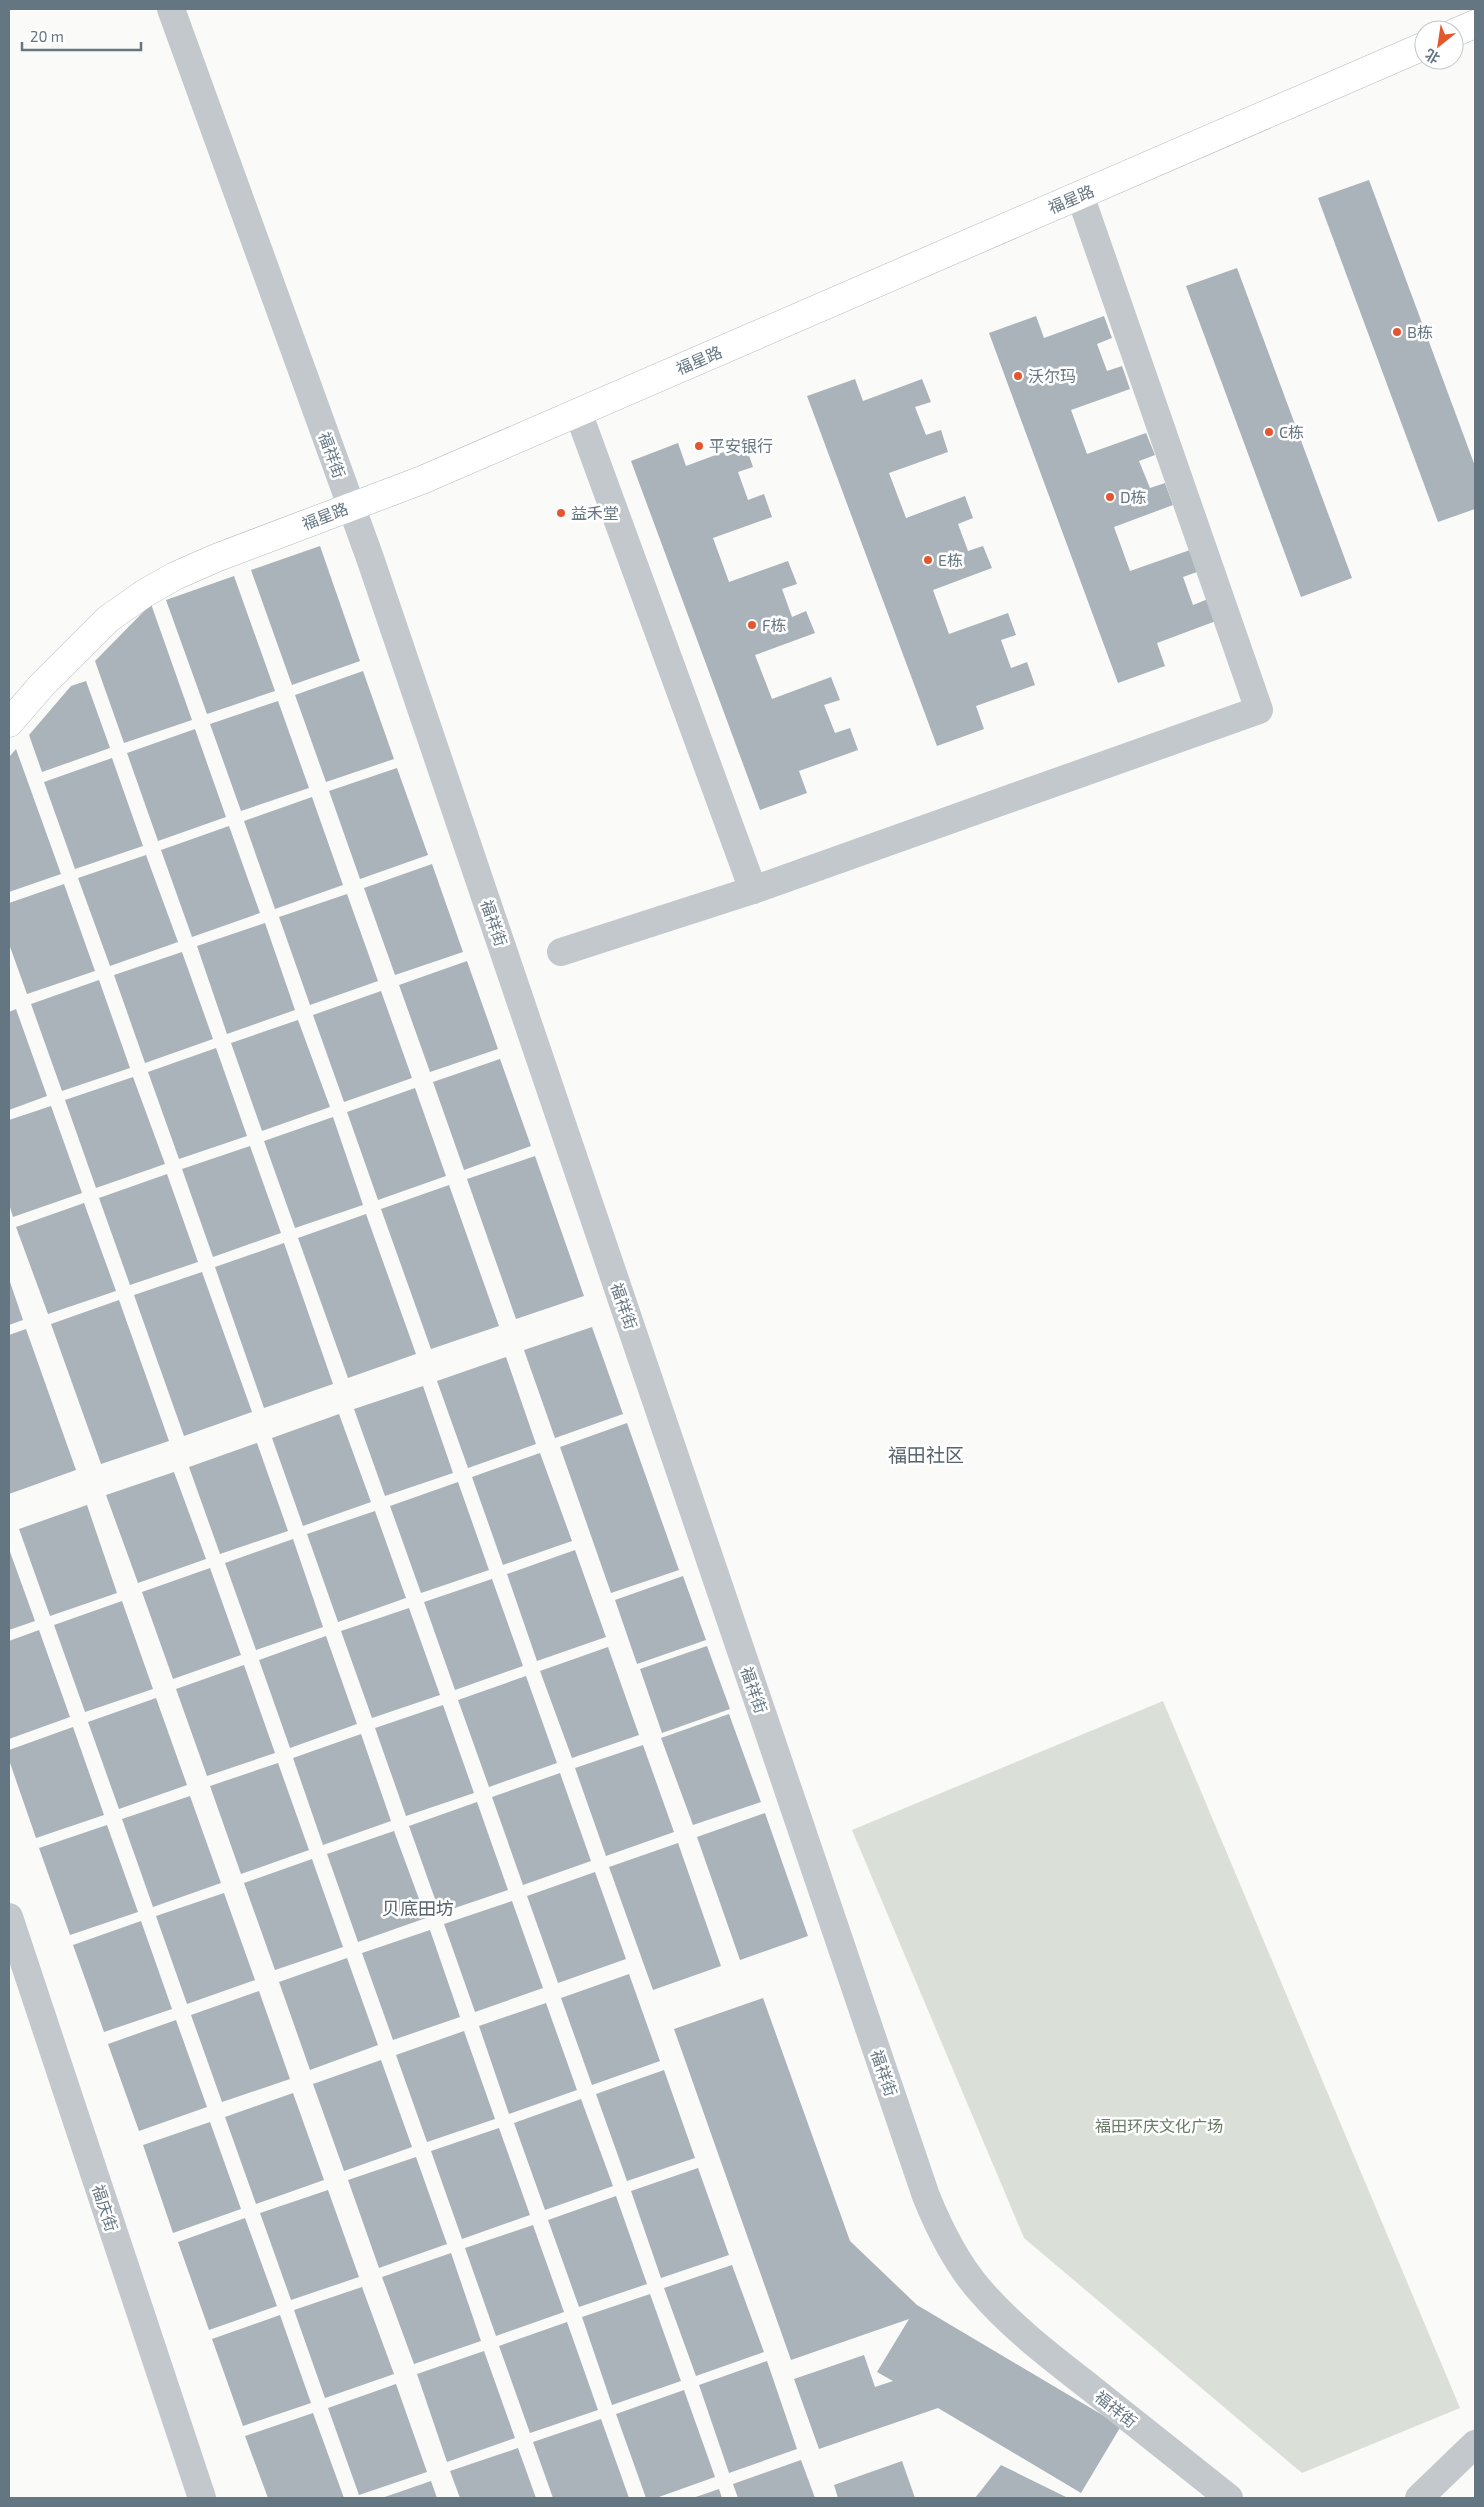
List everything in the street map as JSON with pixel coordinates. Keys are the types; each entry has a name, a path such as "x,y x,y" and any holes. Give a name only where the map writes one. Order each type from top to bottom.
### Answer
{"main road":[{"name":"福星路","path":"9,723 42,685 102,625 145,593 216,558 422,480 1414,50"}],"street":[{"name":"福祥街","path":"171,9 351,506 937,2223 954,2256 977,2287 1002,2315 1034,2344 1230,2498"},
{"path":"561,952 753,890 1260,710 1080,195"},
{"path":"578,412 753,890"},
{"name":"福庆街","path":"9,1918 202,2498"},
{"path":"1419,2498 1475,2444"}],"green space":[{"name":"福田环庆文化广场","path":"1163,1701 1460,2408 1302,2473 1024,2238 852,1830"}],"building":[{"name":"B栋","path":"1369,180 1475,466 1475,509 1438,522 1318,198"},
{"name":"C栋","path":"1237,268 1352,578 1301,597 1186,286"},
{"name":"D栋","path":"1036,316 1044,338 1104,316 1112,338 1097,344 1107,371 1122,366 1130,389 1071,410 1087,454 1146,433 1155,455 1139,461 1150,488 1165,483 1173,505 1114,527 1130,571 1190,550 1197,572 1183,577 1193,605 1208,599 1216,621 1157,643 1165,666 1118,683 989,333"},
{"name":"E栋","path":"855,379 863,401 922,379 931,402 915,407 926,435 941,430 948,452 889,473 906,518 965,496 973,518 958,524 968,551 983,546 992,568 933,590 949,634 1008,613 1016,635 1001,640 1011,668 1027,662 1035,685 976,706 984,729 937,746 807,396"},
{"name":"F栋","path":"678,443 686,466 745,444 753,467 738,472 748,500 764,494 772,517 713,538 729,582 788,561 797,584 782,589 792,617 806,611 815,633 755,655 772,699 831,677 840,700 824,705 835,733 850,728 858,750 799,771 807,793 760,810 631,461"},
{"path":"320,546 360,661 292,685 251,570"},
{"path":"234,576 275,691 207,714 166,600"},
{"path":"151,604 192,720 124,743 95,661"},
{"path":"363,671 394,759 326,782 295,695"},
{"path":"86,681 110,748 42,772 29,735 71,686"},
{"path":"278,701 309,788 241,811 210,724"},
{"path":"195,729 226,817 158,841 127,753"},
{"path":"16,749 61,874 9,892 9,757"},
{"path":"112,758 143,846 75,869 44,782"},
{"path":"397,768 428,855 360,879 329,791"},
{"path":"312,797 343,885 275,909 244,821"},
{"path":"229,826 260,913 192,937 161,850"},
{"path":"146,855 178,942 110,966 78,878"},
{"path":"432,864 463,952 395,975 364,888"},
{"path":"64,884 95,971 27,994 9,944 9,903"},
{"path":"347,894 378,981 310,1005 279,917"},
{"path":"265,923 295,1010 227,1034 197,946"},
{"path":"182,952 213,1039 145,1063 114,975"},
{"path":"467,961 498,1049 430,1072 399,985"},
{"path":"99,980 130,1068 62,1091 31,1004"},
{"path":"381,991 412,1078 344,1102 313,1015"},
{"path":"16,1009 47,1096 9,1110 9,1012"},
{"path":"298,1020 330,1107 262,1131 231,1043"},
{"path":"216,1048 247,1136 179,1159 148,1072"},
{"path":"500,1059 531,1146 464,1170 433,1082"},
{"path":"133,1077 165,1164 96,1188 65,1100"},
{"path":"415,1088 446,1176 378,1200 347,1112"},
{"path":"51,1106 82,1193 13,1217 9,1204 9,1120"},
{"path":"333,1117 363,1205 295,1228 264,1141"},
{"path":"250,1146 281,1233 213,1257 182,1169"},
{"path":"535,1156 584,1296 516,1319 467,1179"},
{"path":"167,1174 198,1262 130,1285 99,1198"},
{"path":"449,1185 499,1326 431,1349 381,1209"},
{"path":"84,1203 116,1291 48,1314 16,1227"},
{"path":"366,1214 416,1354 348,1378 298,1238"},
{"path":"284,1243 333,1384 264,1408 215,1267"},
{"path":"202,1272 252,1412 184,1436 134,1295"},
{"path":"9,1279 23,1320 9,1325"},
{"path":"119,1300 169,1441 101,1464 51,1324"},
{"path":"592,1327 623,1414 555,1438 524,1350"},
{"path":"26,1329 76,1470 9,1494 9,1335"},
{"path":"506,1357 536,1444 468,1468 437,1381"},
{"path":"423,1386 453,1473 385,1496 354,1409"},
{"path":"339,1414 371,1502 303,1526 272,1438"},
{"path":"627,1423 679,1570 611,1593 560,1447"},
{"path":"257,1443 288,1531 220,1554 189,1467"},
{"path":"540,1453 572,1541 503,1565 472,1477"},
{"path":"174,1472 206,1559 138,1583 106,1495"},
{"path":"458,1482 489,1570 421,1593 390,1506"},
{"path":"87,1505 117,1593 50,1616 19,1529"},
{"path":"375,1511 406,1598 338,1622 307,1534"},
{"path":"293,1539 323,1627 256,1650 225,1563"},
{"path":"9,1549 35,1621 9,1630"},
{"path":"575,1550 606,1637 537,1661 507,1574"},
{"path":"210,1568 241,1655 173,1679 142,1592"},
{"path":"683,1576 706,1640 637,1664 615,1600"},
{"path":"492,1579 523,1666 455,1690 424,1602"},
{"path":"122,1601 153,1689 85,1712 54,1625"},
{"path":"409,1608 440,1695 372,1718 341,1631"},
{"path":"39,1630 70,1717 9,1739 9,1641"},
{"path":"326,1636 357,1724 290,1748 259,1660"},
{"path":"707,1646 730,1709 662,1733 640,1669"},
{"path":"608,1647 639,1735 572,1758 540,1671"},
{"path":"244,1665 275,1753 207,1776 176,1689"},
{"path":"526,1676 557,1763 489,1787 458,1700"},
{"path":"156,1698 187,1785 119,1809 88,1722"},
{"path":"443,1705 474,1793 406,1816 375,1728"},
{"path":"729,1714 761,1802 693,1825 661,1738"},
{"path":"73,1727 104,1815 36,1838 9,1760 9,1750"},
{"path":"361,1734 391,1821 323,1845 293,1758"},
{"path":"643,1745 674,1832 606,1856 575,1768"},
{"path":"278,1763 309,1850 241,1874 210,1786"},
{"path":"560,1773 591,1861 523,1885 492,1797"},
{"path":"190,1796 221,1883 153,1907 122,1819"},
{"path":"477,1802 508,1890 440,1913 409,1826"},
{"path":"765,1813 808,1936 740,1960 697,1837"},
{"path":"107,1825 138,1912 70,1935 39,1848"},
{"path":"394,1831 426,1918 358,1942 327,1854"},
{"path":"678,1843 721,1966 653,1990 609,1867"},
{"path":"312,1859 343,1947 275,1970 244,1883"},
{"path":"595,1872 626,1959 558,1983 527,1896"},
{"path":"224,1893 255,1980 187,2004 156,1916"},
{"path":"512,1901 543,1988 475,2012 444,1924"},
{"path":"141,1921 172,2009 104,2032 73,1945"},
{"path":"430,1930 460,2017 393,2040 362,1953"},
{"path":"347,1958 378,2045 310,2070 279,1982"},
{"path":"629,1974 660,2061 592,2085 561,1998"},
{"path":"259,1991 290,2079 222,2102 191,2015"},
{"path":"763,1998 850,2241 917,2305 1121,2426 1081,2493 938,2408 819,2449 794,2379 864,2355 875,2387 893,2381 877,2372 909,2319 791,2360 674,2029"},
{"path":"546,2003 577,2090 509,2114 479,2026"},
{"path":"176,2020 207,2107 139,2131 108,2044"},
{"path":"464,2031 495,2119 427,2142 396,2055"},
{"path":"381,2060 412,2147 344,2171 313,2084"},
{"path":"664,2070 695,2158 627,2181 596,2094"},
{"path":"293,2093 324,2180 256,2204 225,2117"},
{"path":"581,2099 613,2186 545,2210 514,2123"},
{"path":"210,2122 241,2209 173,2233 143,2145"},
{"path":"499,2128 530,2215 462,2239 431,2151"},
{"path":"416,2157 447,2244 379,2268 348,2180"},
{"path":"698,2168 729,2255 661,2278 631,2191"},
{"path":"328,2190 359,2277 291,2300 260,2213"},
{"path":"616,2196 647,2284 579,2307 548,2220"},
{"path":"245,2218 277,2306 209,2330 178,2242"},
{"path":"533,2225 564,2312 496,2336 465,2248"},
{"path":"451,2253 481,2341 414,2364 382,2277"},
{"path":"732,2265 764,2352 696,2376 664,2288"},
{"path":"362,2287 394,2374 325,2398 294,2310"},
{"path":"650,2294 681,2381 612,2405 582,2317"},
{"path":"280,2315 311,2403 243,2426 212,2339"},
{"path":"567,2322 598,2410 530,2433 499,2346"},
{"path":"484,2351 515,2438 447,2462 417,2374"},
{"path":"767,2361 797,2449 729,2473 699,2385"},
{"path":"396,2384 427,2472 359,2495 328,2408"},
{"path":"684,2390 715,2477 656,2498 646,2498 616,2414"},
{"path":"313,2413 344,2498 268,2498 245,2436"},
{"path":"601,2419 629,2498 553,2498 533,2442"},
{"path":"518,2448 536,2498 460,2498 450,2471"},
{"path":"801,2460 815,2498 738,2498 733,2484"},
{"path":"902,2461 915,2498 838,2498 834,2485"},
{"path":"1001,2465 1068,2498 975,2498"},
{"path":"431,2481 437,2498 382,2498"},
{"path":"719,2489 722,2498 693,2498"}],"place":[{"name":"B栋","path":"1397,332"},
{"name":"沃尔玛","path":"1018,376"},
{"name":"C栋","path":"1269,432"},
{"name":"平安银行","path":"699,446"},
{"name":"D栋","path":"1110,497"},
{"name":"益禾堂","path":"561,513"},
{"name":"E栋","path":"928,560"},
{"name":"F栋","path":"752,625"}],"district":[{"name":"福田社区","path":"926,1455"},
{"name":"贝底田坊","path":"418,1909"}]}
